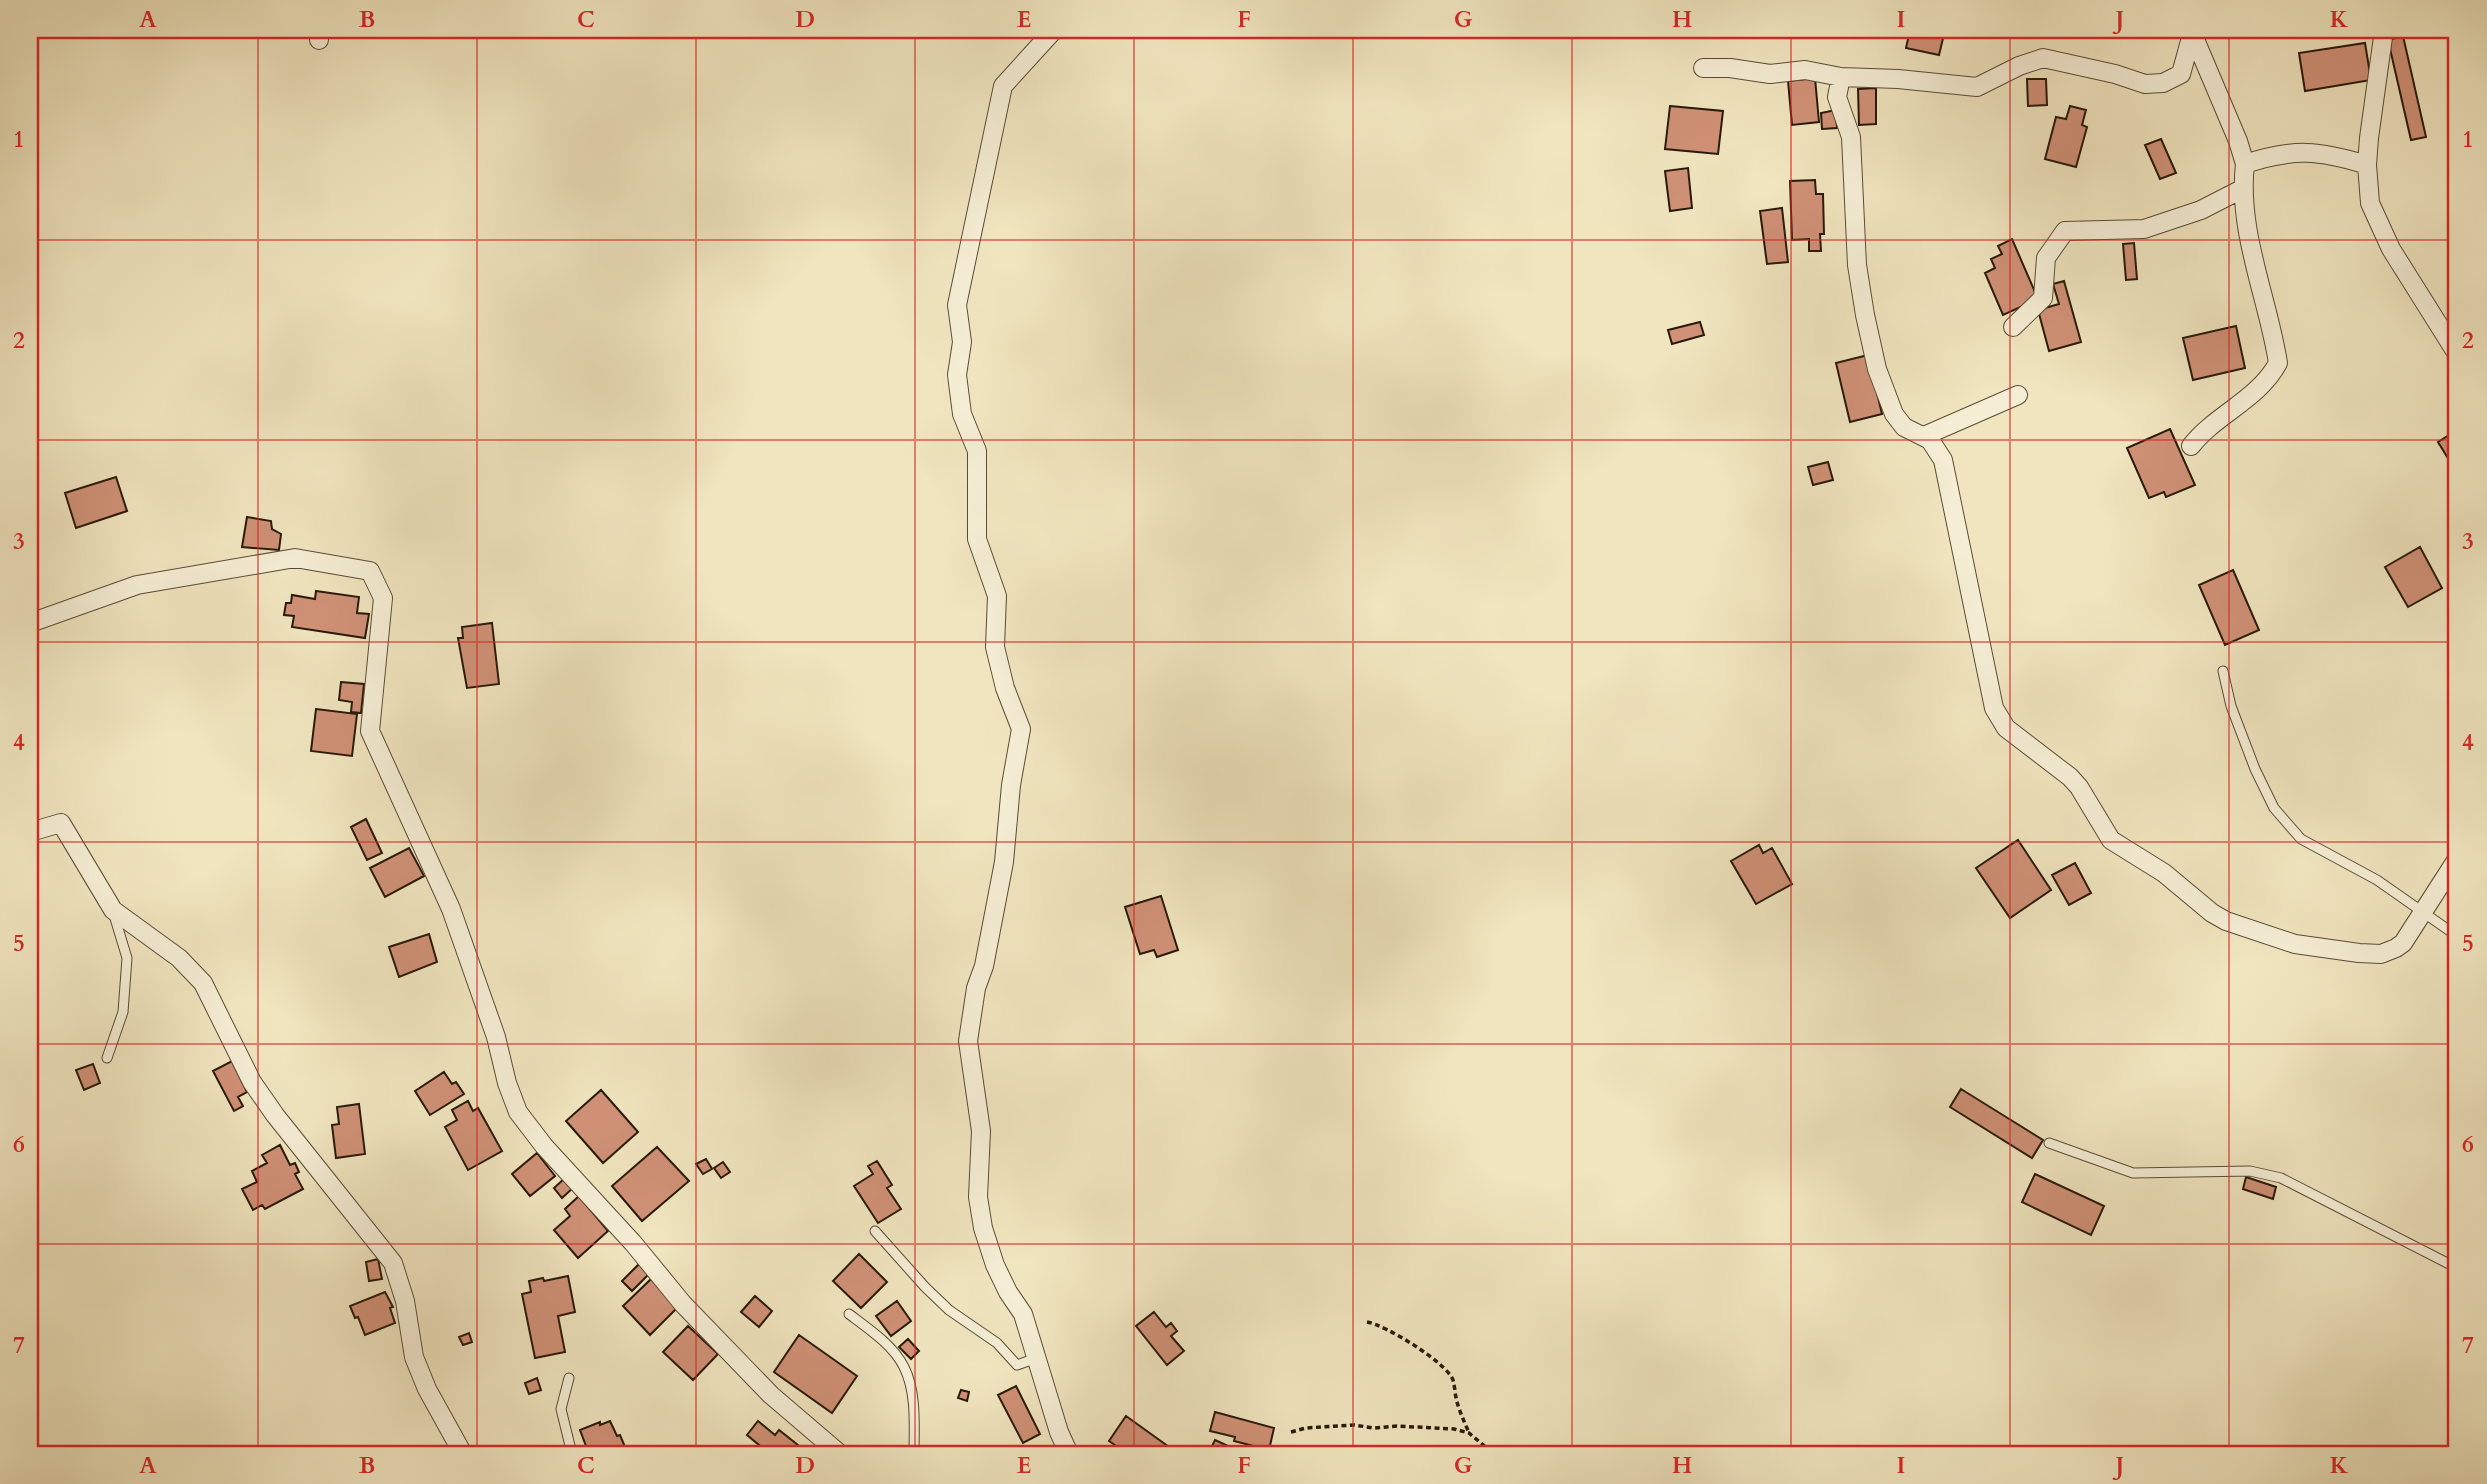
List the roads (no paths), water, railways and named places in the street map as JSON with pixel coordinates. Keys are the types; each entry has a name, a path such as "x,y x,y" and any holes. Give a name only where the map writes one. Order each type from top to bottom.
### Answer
{"street":[{"path":"1054,30 1003,86 957,305 962,342 957,374 962,414 977,451 977,539 997,596 995,647 1005,688 1021,729 1011,785 1004,862 984,966 976,988 968,1041 981,1131 978,1197 983,1228 995,1265 1008,1292 1023,1314 1059,1432 1069,1454"},
{"path":"2384,30 2367,165 2370,203 2379,227 2457,354"},
{"path":"1703,68 1730,68 1770,74 1805,70 1841,77 1898,79 1977,87 2019,66 2043,58 2115,74 2145,84 2162,83 2181,74 2191,32"},
{"path":"2191,32 2238,141 2245,164 2242,190 2278,363 2270,379 2203,431 2191,446"},
{"path":"1841,77 1837,97 1851,137 1857,265 1877,369 1894,414 1904,427 1924,436 1936,445 1940,452 1947,475 1994,708 2006,728 2070,777 2111,840 2164,873 2212,913 2226,921 2295,944 2371,954 2389,952 2403,943 2457,859"},
{"path":"2245,164 2279,154 2302,151 2367,165"},
{"path":"2013,327 2043,298 2046,258 2065,231 2144,229 2201,210 2242,190"},
{"path":"1924,436 2018,395"},
{"path":"30,623 137,585 295,558 370,571 383,598 370,731 451,909 496,1037 507,1083 518,1112 544,1146 633,1243 683,1304 771,1395 840,1454"},
{"path":"30,832 61,823 113,910 179,958 203,983 252,1082 393,1264 405,1301 414,1357 463,1454"}],"lane":[{"path":"2223,671 2231,706 2255,769 2274,808 2301,839 2377,880 2457,936"},
{"path":"107,1058 123,1012 127,958 113,910"},
{"path":"2049,1143 2133,1173 2250,1171 2281,1178 2457,1268"},
{"path":"876,1231 949,1310 997,1343 1017,1365 1037,1358"},
{"path":"849,1314 876,1334 904,1368 912,1398 914,1454"},
{"path":"569,1378 561,1409 572,1454"}]}
